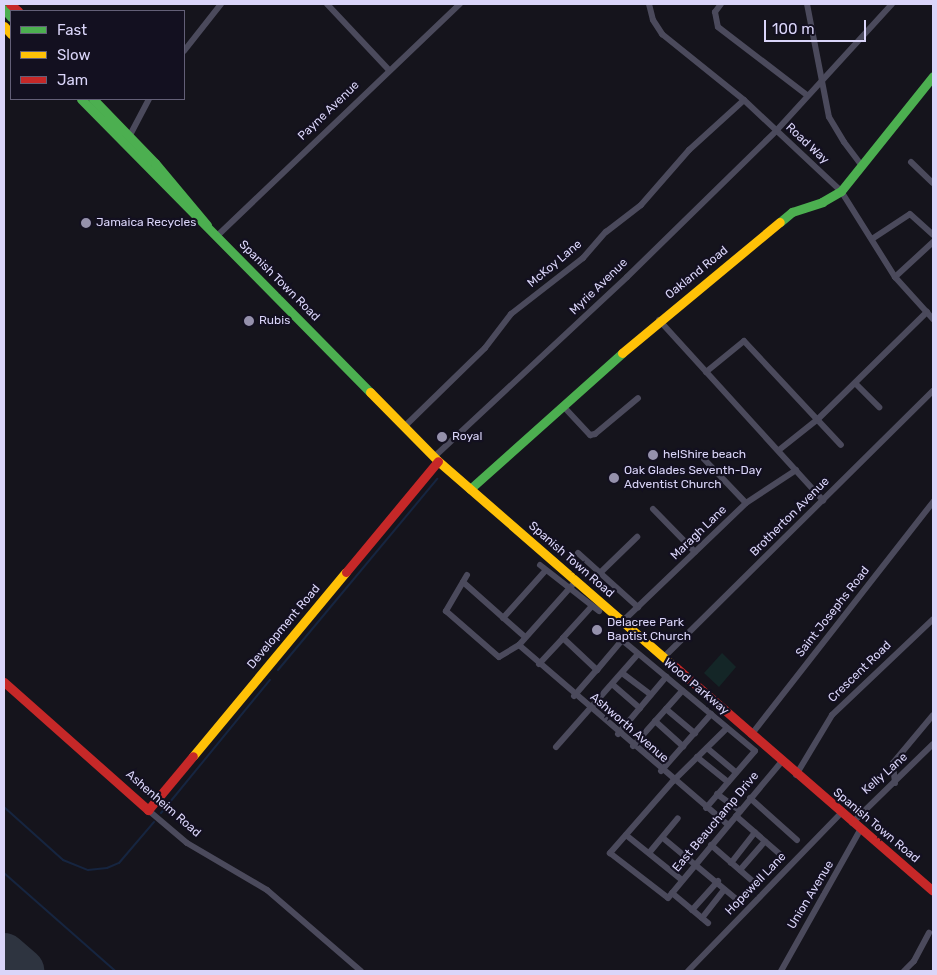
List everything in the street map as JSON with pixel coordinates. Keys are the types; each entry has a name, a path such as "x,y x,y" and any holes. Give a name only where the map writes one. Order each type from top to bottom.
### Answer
{"main road":[{"name":"Oakland Road","path":"470,489 659,320 792,212 822,202 841,191 933,76"},
{"name":"Spanish Town Road","path":"101,100 107,112 210,229 436,459 623,621 796,775 933,891"},
{"name":"Spanish Town Road","path":"91,103 196,219 210,229"},
{"name":"Spanish Town Road","path":"91,103 107,112"},
{"name":"Development Road","path":"148,810 436,459"},
{"name":"Ashenheim Road","path":"4,682 148,810"}],"street":[{"path":"185,49 221,4"},
{"path":"330,4 389,70"},
{"name":"Payne Avenue","path":"217,236 460,4"},
{"name":"Road Way","path":"649,4 653,20 662,34 744,100 841,191 895,277 931,316"},
{"path":"721,4 715,12 718,27 807,95"},
{"path":"807,4 821,82 830,117 844,142 862,166"},
{"name":"Myrie Avenue","path":"436,459 621,283 776,131 892,4"},
{"path":"129,137 148,100"},
{"name":"McKoy Lane","path":"404,427 485,348 511,314 583,258 606,232 641,205 689,150 744,100"},
{"path":"911,162 933,184"},
{"path":"872,239 910,214 933,235"},
{"path":"895,277 933,242"},
{"path":"779,450 818,419 931,316"},
{"path":"659,320 823,500"},
{"path":"706,372 744,341 841,445"},
{"path":"856,384 879,407"},
{"name":"Brotherton Avenue","path":"663,658 933,391"},
{"path":"563,406 590,435 595,434 638,398"},
{"path":"703,458 746,503"},
{"name":"Maragh Lane","path":"623,621 746,503 796,470"},
{"name":"Saint Josephs Road","path":"751,735 933,502"},
{"path":"653,508 695,552"},
{"path":"600,573 636,537"},
{"path":"578,553 638,607"},
{"path":"540,565 598,611"},
{"path":"503,618 546,570"},
{"path":"467,575 446,608 448,614 494,656 504,657 519,645 576,581"},
{"path":"463,582 525,637"},
{"path":"539,664 592,606"},
{"name":"Crescent Road","path":"796,775 832,715 933,619"},
{"path":"563,638 597,670 574,696"},
{"name":"Wood Parkway","path":"597,670 622,640 755,751 736,772"},
{"name":"Ashworth Avenue","path":"519,645 618,734 728,825"},
{"path":"556,747 638,654"},
{"path":"622,673 651,696"},
{"path":"618,734 666,677"},
{"path":"612,684 640,708"},
{"path":"633,746 682,691"},
{"path":"666,709 695,733"},
{"path":"661,771 711,714"},
{"path":"895,782 893,763 933,715"},
{"path":"655,721 683,746"},
{"path":"708,923 610,853 674,781 727,728"},
{"name":"Kelly Lane","path":"852,822 868,804 895,782 933,744"},
{"path":"706,808 736,772 707,748"},
{"path":"697,757 728,782"},
{"name":"East Beauchamp Drive","path":"670,895 782,761"},
{"path":"717,794 782,856"},
{"path":"750,798 797,840"},
{"name":"Ashenheim Road","path":"148,810 187,843 267,890 361,971"},
{"name":"Hopewell Lane","path":"688,971 841,813"},
{"path":"649,853 678,818"},
{"name":"Union Avenue","path":"781,971 860,830"},
{"path":"731,863 755,832"},
{"path":"626,835 682,880"},
{"path":"663,838 718,881 724,890 741,903"},
{"path":"740,870 765,841"},
{"path":"711,845 757,885"},
{"path":"692,910 718,881"},
{"path":"702,918 724,890"},
{"path":"904,971 914,961 929,933"}],"shaded area":[{"path":"722,653 736,667 719,687 704,673"}],"waterway":[{"path":"278,670 437,479"},
{"path":"161,813 270,680"},
{"path":"4,807 63,860 88,870 107,868 119,863 154,822"},
{"path":"4,873 115,971"}],"runway":[{"path":"4,956 21,971"}],"traffic: fast":[{"path":"4,9 10,16"},
{"path":"780,222 792,212 822,202 841,191 933,76"},
{"path":"82,100 370,392"},
{"path":"94,100 155,163 207,225"},
{"path":"470,489 622,353"}],"traffic: slow":[{"path":"4,26 10,33"},
{"path":"622,353 780,222"},
{"path":"370,392 438,461 673,665"},
{"path":"193,756 346,572"}],"traffic: jam":[{"path":"10,4 17,10"},
{"path":"346,572 438,461"},
{"path":"673,665 933,891"},
{"path":"4,682 148,810 193,756"}],"place":[{"name":"Jamaica Recycles","path":"86,223"},
{"name":"Rubis","path":"249,321"},
{"name":"Royal","path":"442,437"},
{"name":"helShire beach","path":"653,455"},
{"name":"Oak Glades Seventh-Day Adventist Church","path":"614,478"},
{"name":"Delacree Park Baptist Church","path":"597,630"}]}
